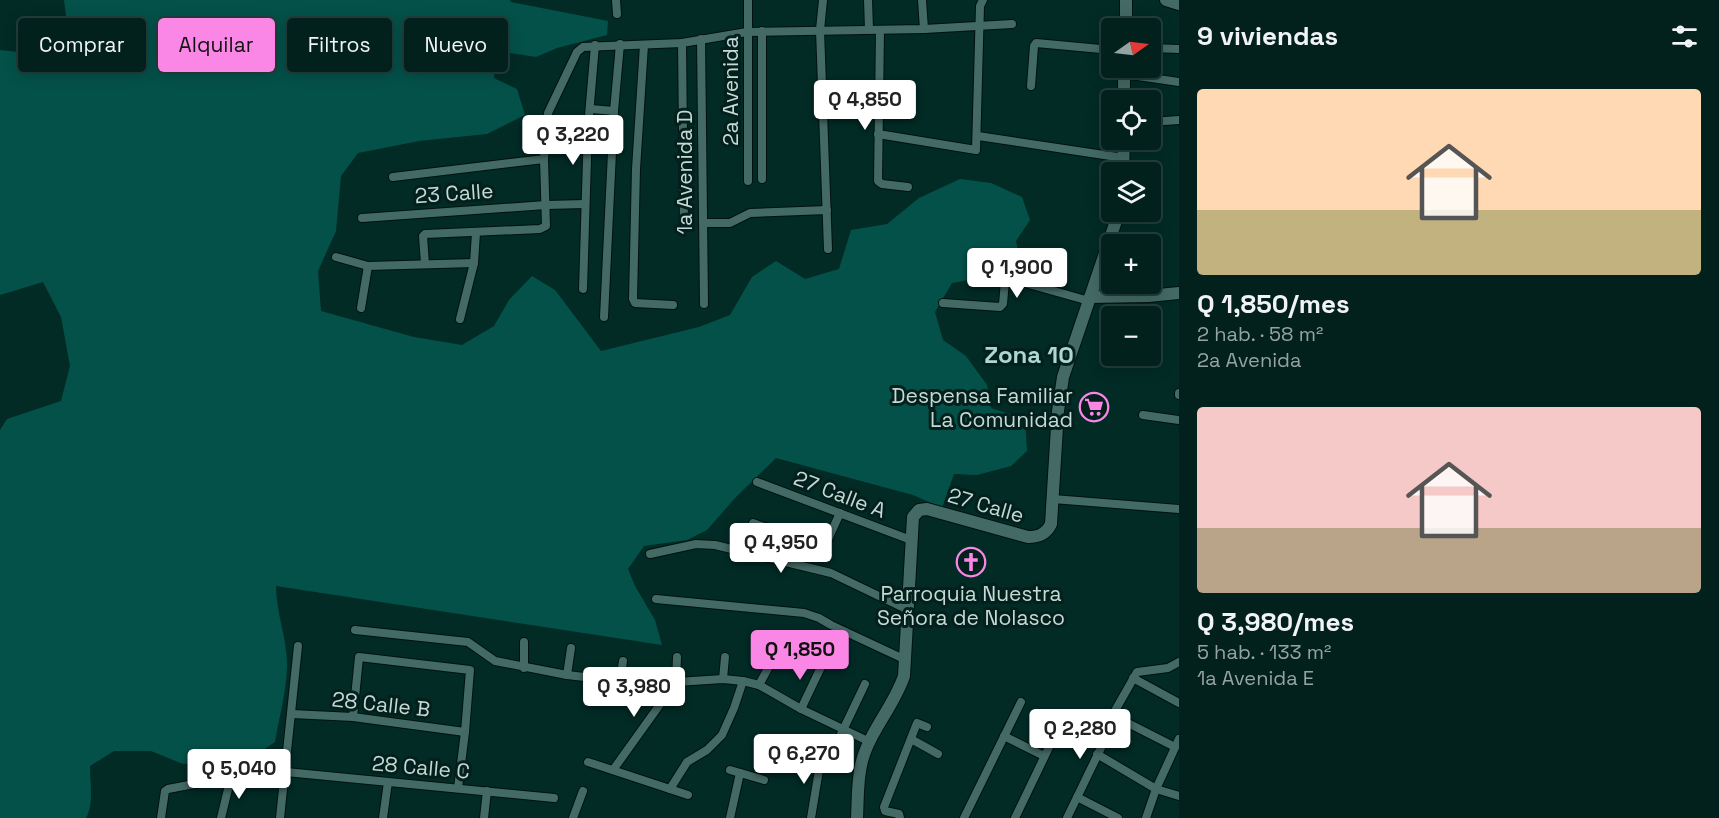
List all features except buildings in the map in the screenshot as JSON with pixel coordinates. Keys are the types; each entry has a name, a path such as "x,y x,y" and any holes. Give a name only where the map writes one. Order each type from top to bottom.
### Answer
{"street":[{"path":"616,0 617,14"},
{"name":"2a Avenida","path":"748,0 748,181"},
{"path":"824,0 820,30 828,249"},
{"path":"868,0 869,30"},
{"path":"921,0 924,29"},
{"path":"1126,0 1126,18"},
{"path":"1166,0 1179,4"},
{"path":"878,134 975,150 977,148 982,1"},
{"path":"425,264 423,236 425,234 476,233 546,226 544,159 550,108 580,48 595,45 682,43 762,31 924,29 1012,24"},
{"path":"880,30 879,183 908,187"},
{"path":"762,31 762,179"},
{"name":"1a Avenida D","path":"701,39 704,304"},
{"path":"682,43 684,227"},
{"path":"1031,87 1036,43 1101,49"},
{"path":"604,316 614,111 620,44"},
{"path":"583,289 588,127 595,45"},
{"path":"644,45 636,169 633,301 673,305"},
{"path":"1161,48 1179,49"},
{"path":"1159,78 1179,82"},
{"path":"591,109 614,111"},
{"path":"1161,121 1179,120"},
{"path":"547,124 588,127"},
{"path":"978,136 1124,158"},
{"path":"1124,150 1124,162"},
{"path":"393,177 544,159"},
{"name":"23 Calle","path":"362,218 585,204"},
{"path":"703,223 730,223 750,213 827,210"},
{"path":"1053,499 1058,411 1063,377 1116,222"},
{"path":"460,319 474,263 476,233"},
{"path":"336,257 364,265 384,266 474,263"},
{"path":"361,308 364,265"},
{"path":"944,303 1002,306 1006,278 1090,299 1179,293"},
{"path":"1143,416 1179,420"},
{"name":"27 Calle A","path":"757,482 911,540"},
{"name":"27 Calle","path":"911,540 913,518 919,510 927,509 1028,537 1042,535 1048,531 1051,524 1053,499 1179,509"},
{"path":"753,523 824,548 840,513"},
{"path":"857,818 858,783 862,761 899,689 906,660 911,540"},
{"path":"650,554 696,544 715,545 831,573 908,609"},
{"path":"656,599 804,614 819,618 906,660"},
{"path":"355,630 468,642 495,661 567,675 645,684 723,679 743,681 759,685 801,709 870,742"},
{"path":"524,642 524,668"},
{"path":"280,818 298,646"},
{"path":"759,685 780,646"},
{"path":"567,675 571,648"},
{"path":"353,717 359,657 470,670 458,788"},
{"path":"613,770 676,682 677,657"},
{"path":"723,679 724,657"},
{"path":"620,681 623,661"},
{"path":"1067,818 1133,678 1140,671 1168,668 1179,662"},
{"path":"801,709 822,665"},
{"path":"1133,678 1179,703"},
{"path":"669,789 687,762 706,750 722,735 743,681"},
{"path":"834,749 866,684"},
{"path":"964,818 1021,702"},
{"name":"28 Calle B","path":"292,714 353,717 465,732"},
{"path":"1015,818 1065,714"},
{"path":"1116,714 1118,718 1177,743 1156,789 1146,818"},
{"path":"900,818 899,814 885,811 884,807 917,723 927,727"},
{"path":"1005,736 1044,756"},
{"path":"911,739 938,754"},
{"path":"1097,754 1156,789 1179,796"},
{"path":"811,818 821,758"},
{"path":"588,762 688,795"},
{"path":"730,770 764,780"},
{"path":"730,818 740,773"},
{"name":"28 Calle C","path":"161,818 168,789 231,777 285,775 388,782 554,798"},
{"path":"221,818 231,777"},
{"path":"383,818 388,782"},
{"path":"484,818 487,791"},
{"path":"573,818 583,791"},
{"path":"1077,797 1118,818"}],"shaded area":[{"path":"64,0 510,0 608,21 607,35 557,48 536,57 508,54 508,18 404,18 404,72 494,72 494,78 517,89 525,115 487,134 419,141 358,153 341,176 336,231 318,271 321,311 414,337 462,345 494,326 509,300 532,276 555,290 601,351 699,327 730,315 752,277 776,261 805,279 839,269 851,230 887,224 919,198 960,179 991,183 1022,197 1030,220 1016,241 1021,265 996,275 952,283 935,312 943,340 966,356 987,385 991,408 1025,419 1027,451 1011,466 977,475 954,474 942,508 913,495 776,458 735,498 707,530 687,540 644,546 628,569 655,620 662,645 276,586 286,647 287,668 275,742 260,752 219,761 183,764 151,751 114,751 90,766 91,799 86,818 0,818 0,430 7,419 61,401 70,366 61,317 43,282 0,295 0,50 18,52 18,72 146,72 146,18 66,18"}],"place":[{"name":"Despensa Familiar La Comunidad","path":"1094,407"},
{"name":"Parroquia Nuestra Señora de Nolasco","path":"971,562"}],"district":[{"name":"Zona 10","path":"1029,354"}]}
